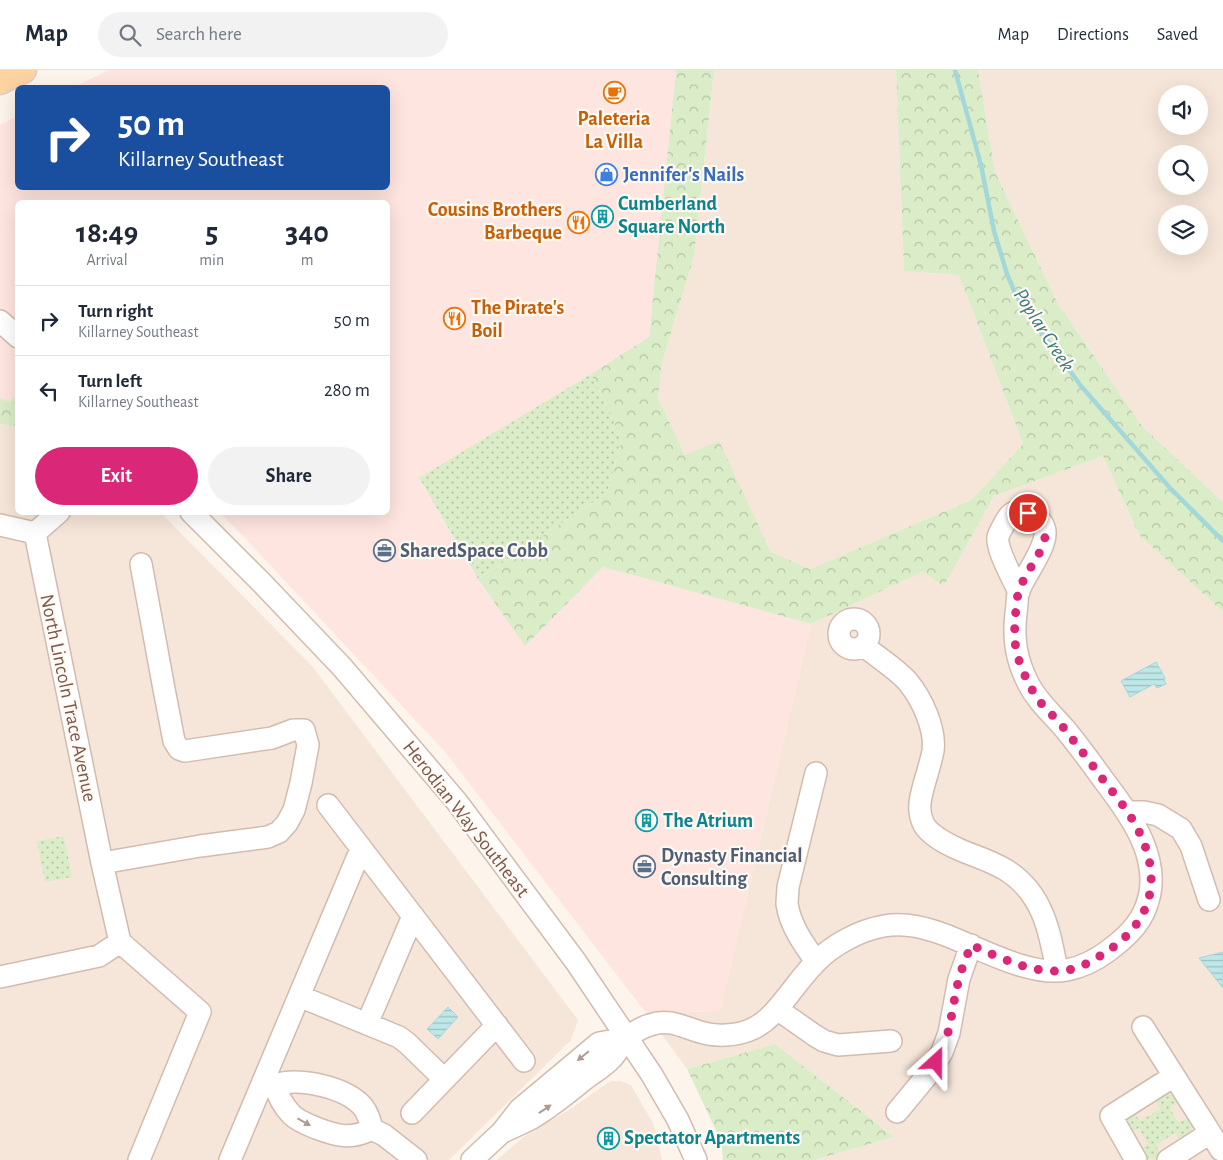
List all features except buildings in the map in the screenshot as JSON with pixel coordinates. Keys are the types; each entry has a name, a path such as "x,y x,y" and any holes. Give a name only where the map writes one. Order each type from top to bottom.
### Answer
{"main road":[{"path":"0,81 23,70"}],"street":[{"path":"0,321 15,334"},
{"path":"0,525 35,533 56,515"},
{"name":"Herodian Way Southeast","path":"194,515 342,667 440,782 490,846 576,962 652,1075 678,1120 696,1160"},
{"name":"North Lincoln Trace Avenue","path":"35,533 102,863 120,942"},
{"path":"102,863 200,846 268,837 279,832 288,823 294,810 308,745 304,730 293,730 272,738 185,751 179,750 174,741 165,698 141,564"},
{"path":"472,1160 502,1132 532,1118 559,1100 610,1059 627,1038 646,1026 666,1022 704,1033 719,1035 742,1033 754,1029 766,1021 816,962 842,942 879,927 900,924 914,926 934,931 1016,964 1057,971 1079,967 1090,962 1120,942 1131,932 1141,918 1148,903 1151,874 1148,855 1128,812 1038,699 1028,682 1018,659 1014,642 1019,592"},
{"path":"864,646 907,680 929,719 933,750 919,801 924,824 930,831 955,848 1006,870 1021,881 1031,892 1045,919 1057,971"},
{"path":"816,773 788,888 787,903 791,920 816,962"},
{"path":"328,805 524,1061"},
{"path":"1128,812 1144,812 1158,815 1181,829 1191,846 1209,900"},
{"path":"230,1160 269,1083 299,996 361,849"},
{"path":"367,1024 413,916"},
{"path":"0,977 99,956 120,942 200,1012 138,1160"},
{"path":"897,1112 930,1072 942,1052 948,1033 959,979 971,945"},
{"path":"299,996 399,1037 444,1079"},
{"path":"777,1009 814,1036 838,1045 891,1041"},
{"path":"412,1114 497,1025"},
{"path":"1143,1027 1215,1142 1168,1160"},
{"path":"1136,1160 1111,1116 1174,1076"},
{"path":"269,1083 304,1082 330,1088 345,1094 364,1108 370,1119 372,1129"},
{"path":"269,1083 293,1116 310,1126 340,1136 362,1134 372,1129"},
{"path":"372,1129 384,1135 416,1160"}],"shaded area":[{"path":"109,70 676,70 649,337 419,479 478,579 525,645 603,567 811,624 720,1011 646,1013 446,753 222,515 390,515 390,200 15,200 15,396 10,402 0,398 0,125 15,117 15,190 390,190 390,85 78,85"},
{"path":"714,70 896,70 904,271 959,275 1023,444 971,500 810,569 771,552 719,442 685,455 658,398 662,363 694,256"},
{"path":"978,70 1223,70 1223,502 1142,426 1057,302 995,172"},
{"path":"0,424 15,427 15,515 163,515 312,666 578,1020 571,1040 449,1160 0,1160"},
{"path":"1103,456 1139,535 1223,612 1223,1160 814,1160 894,1137 775,1044 687,1069 646,1013 720,1011 811,624 922,572 944,586 994,496"},
{"path":"611,1081 621,1081 631,1085 654,1125 662,1160 497,1160 525,1136 572,1108"}],"green space":[{"path":"676,70 714,70 694,256 662,363 658,398 685,455 719,441 771,552 810,569 971,500 1023,444 959,275 904,271 896,70 978,70 995,172 1057,302 1142,426 1223,502 1223,612 1139,535 1103,456 994,496 944,586 922,572 811,624 603,567 525,646 478,579 607,493 622,439 591,374 649,337"},
{"path":"591,374 622,439 607,493 478,579 419,478"},
{"path":"15,396 15,427 0,424 0,398 10,402"},
{"path":"64,836 72,877 45,882 37,841"},
{"path":"775,1044 894,1137 814,1160 723,1160 721,1141 687,1069"},
{"path":"1164,1093 1173,1096 1179,1101 1170,1108 1178,1123 1187,1118 1191,1121 1191,1133 1181,1141 1175,1133 1156,1145 1161,1155 1160,1158 1150,1159 1138,1150 1148,1144 1139,1128 1129,1134 1125,1121 1134,1112 1140,1121 1160,1109 1155,1100"}],"water":[{"path":"1156,662 1165,678 1166,684 1157,688 1154,684 1130,697 1121,681"},
{"path":"1223,952 1223,988 1199,958"},
{"path":"448,1007 458,1017 438,1039 427,1029"}],"waterway":[{"name":"Poplar Creek","path":"955,70 981,165 994,231 1007,274 1016,295 1081,386 1170,488 1223,541"}],"place":[{"name":"Paleteria La Villa","path":"614,93"},
{"name":"Jennifer's Nails","path":"607,175"},
{"name":"Cumberland Square North","path":"602,216"},
{"name":"Cousins Brothers Barbeque","path":"578,222"},
{"name":"The Pirate's Boil","path":"455,319"},
{"name":"SharedSpace Cobb","path":"384,551"},
{"name":"The Atrium","path":"647,821"},
{"name":"Dynasty Financial Consulting","path":"645,867"},
{"name":"Spectator Apartments","path":"608,1138"}],"route":[{"path":"936,1062 942,1052 948,1033 959,979 971,945 1016,964 1037,969 1068,970 1090,962 1120,942 1131,932 1141,918 1148,903 1151,874 1148,855 1128,812 1062,726 1038,699 1018,659 1014,642 1019,592 1046,536 1044,525 1035,516 1028,513"}]}
